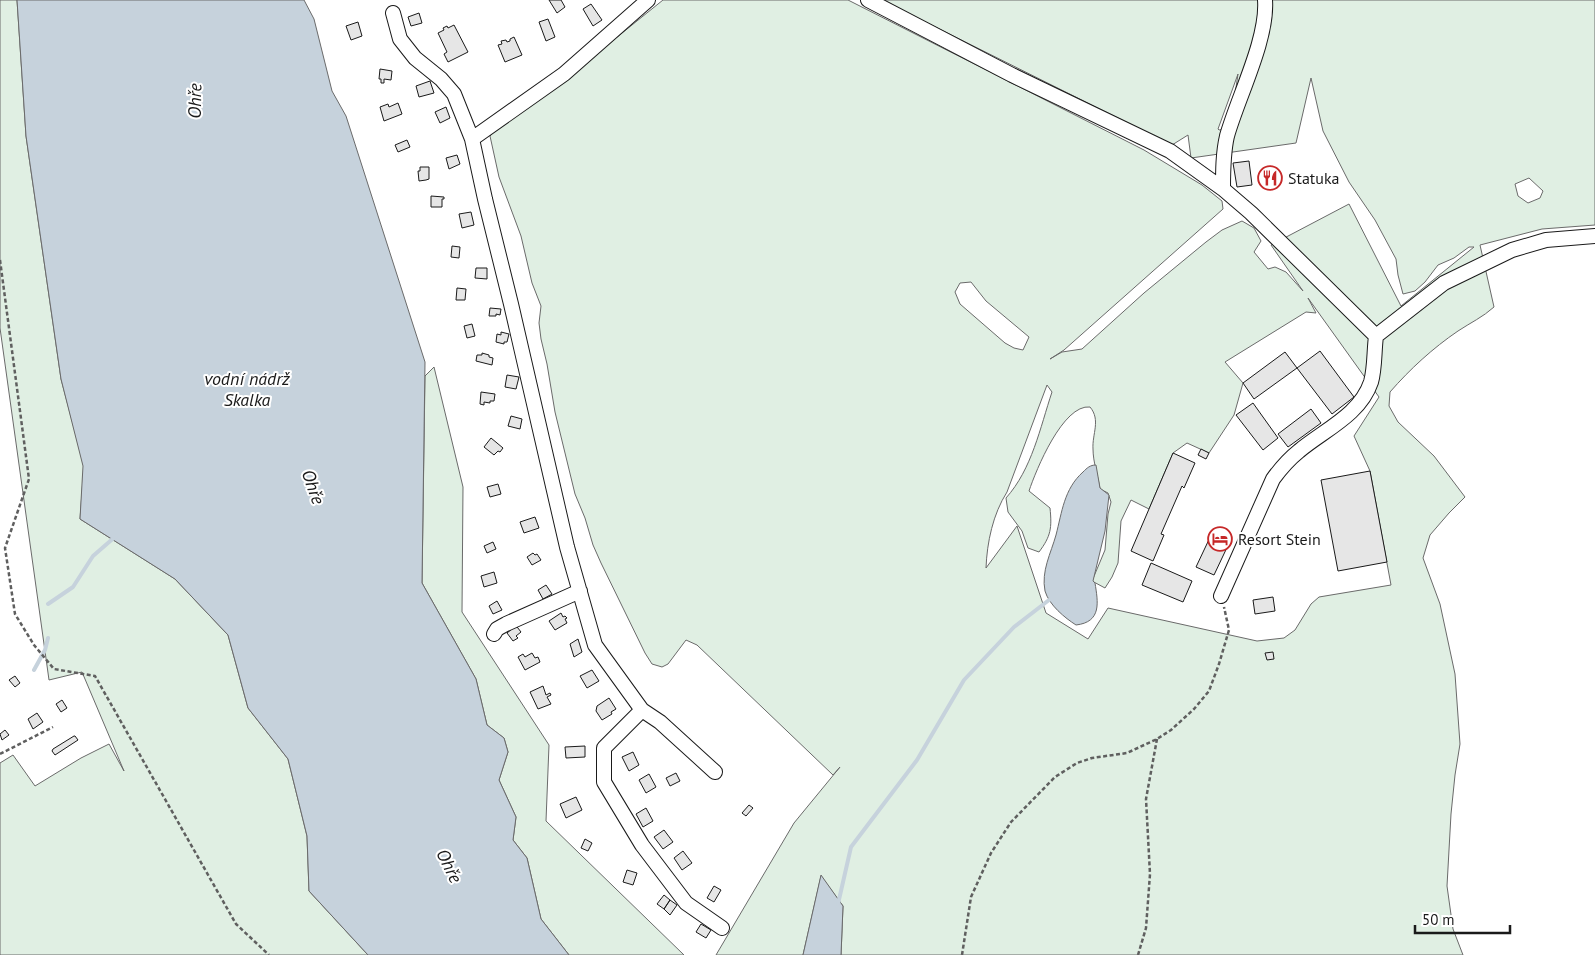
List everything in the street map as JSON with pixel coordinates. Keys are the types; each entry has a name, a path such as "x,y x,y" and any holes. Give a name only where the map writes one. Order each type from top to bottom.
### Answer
{"street":[{"path":"472,139 564,74 648,0"},
{"path":"868,0 1012,75 1170,151 1223,189 1251,214 1376,336"},
{"path":"1223,189 1223,161 1227,137 1259,41 1266,10 1265,0"},
{"path":"393,13 400,39 415,58 441,79 454,94 472,139 563,528 595,645 642,710 660,722 715,772"},
{"path":"1221,596 1273,479 1284,464 1352,411 1365,396 1371,381 1376,336 1444,283 1512,250 1546,240 1595,236"},
{"path":"494,634 497,629 506,624 580,591"},
{"path":"642,710 604,748 604,782 642,845 686,903 722,928"}],"path":[{"path":"0,260 29,479 5,548 15,614 34,645 54,669 94,676 236,924 270,955"},
{"path":"962,955 971,897 991,853 1011,822 1055,777 1077,763 1092,758 1127,753 1157,739 1177,725 1209,691 1229,630 1221,596"},
{"path":"0,754 53,727"},
{"path":"1138,955 1146,928 1150,874 1146,799 1157,739"}],"green space":[{"path":"0,0 17,0 26,136 61,379 84,466 80,519 175,579 228,635 248,708 288,759 307,836 309,891 368,955 0,955 0,763 13,755 35,786 81,758 109,744 124,771 82,672 49,680 0,328"},
{"path":"663,0 848,0 1144,150 1202,185 1222,201 1223,209 1064,350 1050,359 1062,352 1082,349 1144,293 1206,242 1222,230 1242,221 1254,228 1261,241 1254,252 1268,269 1275,267 1286,272 1303,291 1271,245 1349,204 1401,306 1474,247 1469,247 1454,258 1438,265 1425,282 1415,291 1403,294 1396,259 1375,220 1349,182 1323,131 1311,78 1296,143 1191,158 1188,135 1172,145 881,0 1595,0 1595,225 1542,229 1480,245 1494,307 1431,352 1390,392 1389,406 1398,422 1434,456 1465,497 1430,535 1423,558 1440,604 1455,674 1460,744 1451,814 1447,886 1453,929 1463,955 841,955 843,906 821,876 803,955 716,955 794,823 840,767 833,775 697,645 686,640 668,664 662,667 652,664 593,545 575,494 555,412 541,339 539,323 541,306 532,283 521,236 499,177 490,136 506,119 560,83","holes":["1238,74 1230,128 1218,129","1529,178 1543,191 1540,198 1528,203 1518,196 1515,184","971,282 986,301 1029,337 1023,350 1005,343 960,304 955,292 960,283","1308,298 1379,397 1354,436 1370,471 1391,585 1319,597 1311,604 1295,630 1284,638 1257,641 1108,608 1088,639 1046,613 1017,526 986,568 989,538 994,519 1007,492 1047,385 1052,392 1029,461 1015,487 1006,498 1008,512 1022,531 1028,548 1039,552 1050,532 1050,508 1029,491 1044,454 1061,427 1070,416 1080,409 1090,407 1096,422 1093,454 1100,489 1108,493 1111,502 1105,550 1092,581 1105,588 1118,563 1121,521 1131,500 1149,509 1173,453 1187,443 1209,453 1234,415 1243,383 1225,362 1306,312 1316,313"]},
{"path":"434,367 463,487 462,612 549,745 546,821 684,955 569,955 541,919 527,858 513,840 516,817 499,780 508,752 504,738 487,725 476,679 422,583 425,376"}],"water":[{"name":"vodní nádrž Skalka","path":"17,0 304,0 314,19 332,91 346,116 425,362 422,583 476,679 487,725 504,738 508,752 499,780 516,817 513,840 527,858 541,919 569,955 368,955 309,891 307,836 288,759 248,708 228,635 175,579 80,519 83,466 61,379 26,136"},
{"path":"1096,465 1100,488 1109,495 1105,531 1093,581 1095,583 1097,604 1094,615 1090,620 1076,625 1062,615 1050,601 1045,591 1044,576 1068,493 1087,468"},
{"path":"821,875 843,906 841,955 803,955"}],"building":[{"path":"549,0 561,0 565,7 557,13"},
{"path":"591,4 602,20 593,26 583,9"},
{"path":"419,13 422,23 411,26 408,17"},
{"path":"548,19 555,37 546,41 539,22"},
{"path":"358,22 362,36 351,40 346,26"},
{"path":"454,25 468,52 448,62 444,54 447,52 438,33 447,26 448,28"},
{"path":"514,37 522,55 505,62 498,45 502,44 501,41 506,40 507,42"},
{"path":"380,69 392,71 391,80 384,79 384,83 381,83 381,79 379,79"},
{"path":"430,81 434,93 419,97 416,86"},
{"path":"398,103 402,114 384,121 380,107 388,104 389,107"},
{"path":"446,107 450,118 440,123 435,112"},
{"path":"407,140 410,147 398,152 395,145"},
{"path":"457,155 460,164 449,169 446,158"},
{"path":"1249,161 1252,185 1237,187 1233,163"},
{"path":"420,167 429,167 429,179 419,181 418,171 420,171"},
{"path":"431,196 444,197 442,199 442,207 431,207"},
{"path":"471,212 474,225 462,228 459,214"},
{"path":"452,246 460,247 459,258 451,257"},
{"path":"476,268 487,268 487,279 475,278"},
{"path":"457,288 466,289 465,300 456,300"},
{"path":"490,308 501,309 500,315 489,316"},
{"path":"472,324 475,336 467,338 464,326"},
{"path":"501,332 509,334 507,342 504,342 504,344 496,342 497,334 501,335"},
{"path":"1320,351 1354,397 1332,414 1297,368"},
{"path":"1285,352 1297,368 1254,399 1243,383"},
{"path":"482,353 493,358 492,365 476,361 477,355 482,355"},
{"path":"507,375 519,377 516,389 505,387"},
{"path":"481,392 495,394 494,401 490,401 490,403 484,402 484,405 480,404"},
{"path":"1253,403 1278,438 1263,450 1236,415"},
{"path":"1311,409 1321,423 1288,447 1278,434"},
{"path":"511,416 522,419 520,429 508,426"},
{"path":"491,438 503,448 494,455 484,447"},
{"path":"1201,449 1209,453 1206,459 1198,455"},
{"path":"1173,453 1195,463 1184,488 1182,486 1161,534 1164,535 1153,561 1131,551"},
{"path":"1370,471 1387,562 1338,571 1321,480"},
{"path":"498,484 501,494 490,497 487,487"},
{"path":"535,517 539,528 524,533 520,522"},
{"path":"1213,531 1231,539 1214,575 1196,567"},
{"path":"493,542 496,549 487,553 484,546"},
{"path":"533,553 537,554 541,560 532,565 527,557"},
{"path":"1151,563 1192,581 1183,602 1142,585"},
{"path":"494,572 497,583 484,587 481,576"},
{"path":"546,585 552,594 543,599 538,590"},
{"path":"1273,597 1275,611 1255,614 1253,600"},
{"path":"497,601 502,610 493,614 489,606"},
{"path":"561,613 563,617 567,618 565,619 567,623 555,630 549,621"},
{"path":"514,623 521,632 516,636 518,638 513,641 507,633 512,629"},
{"path":"578,639 582,652 574,657 570,644"},
{"path":"1273,652 1274,659 1267,660 1265,653"},
{"path":"532,653 535,658 538,657 540,662 525,670 518,657 523,654 525,657"},
{"path":"592,670 599,681 587,688 580,676"},
{"path":"15,676 20,683 15,687 9,680"},
{"path":"543,686 546,695 550,693 551,695 547,697 551,704 538,709 530,692"},
{"path":"609,698 616,709 602,720 596,711 597,706"},
{"path":"62,700 67,708 61,712 56,704"},
{"path":"37,713 43,722 33,729 28,719"},
{"path":"5,730 9,735 2,740 0,734"},
{"path":"74,736 78,740 55,755 52,751 53,749"},
{"path":"585,746 585,757 566,758 565,747"},
{"path":"633,752 639,765 629,771 622,757"},
{"path":"676,773 680,781 670,786 666,778"},
{"path":"649,774 656,787 646,793 639,780"},
{"path":"576,797 582,810 566,818 560,804"},
{"path":"749,805 753,808 746,816 742,813"},
{"path":"646,808 653,821 643,827 636,814"},
{"path":"664,830 673,842 663,849 654,837"},
{"path":"585,839 592,843 588,851 581,848"},
{"path":"683,851 692,863 682,870 674,858"},
{"path":"627,870 637,873 633,885 623,882"},
{"path":"714,886 721,890 714,902 707,898"},
{"path":"664,895 670,900 664,909 657,904"},
{"path":"670,900 677,905 670,915 664,909"},
{"path":"701,924 711,930 706,938 696,932"}],"waterway":[{"path":"48,604 73,587 93,556 116,536"},
{"path":"838,904 851,847 917,760 964,680 1014,627 1049,600"},
{"path":"34,670 45,650 48,638"}],"place":[{"name":"Statuka","path":"1270,178"},
{"name":"Resort Stein","path":"1220,539"}],"water label":[{"name":"Ohře","path":"195,101"},
{"name":"Ohře","path":"313,487"},
{"name":"Ohře","path":"449,866"}]}
